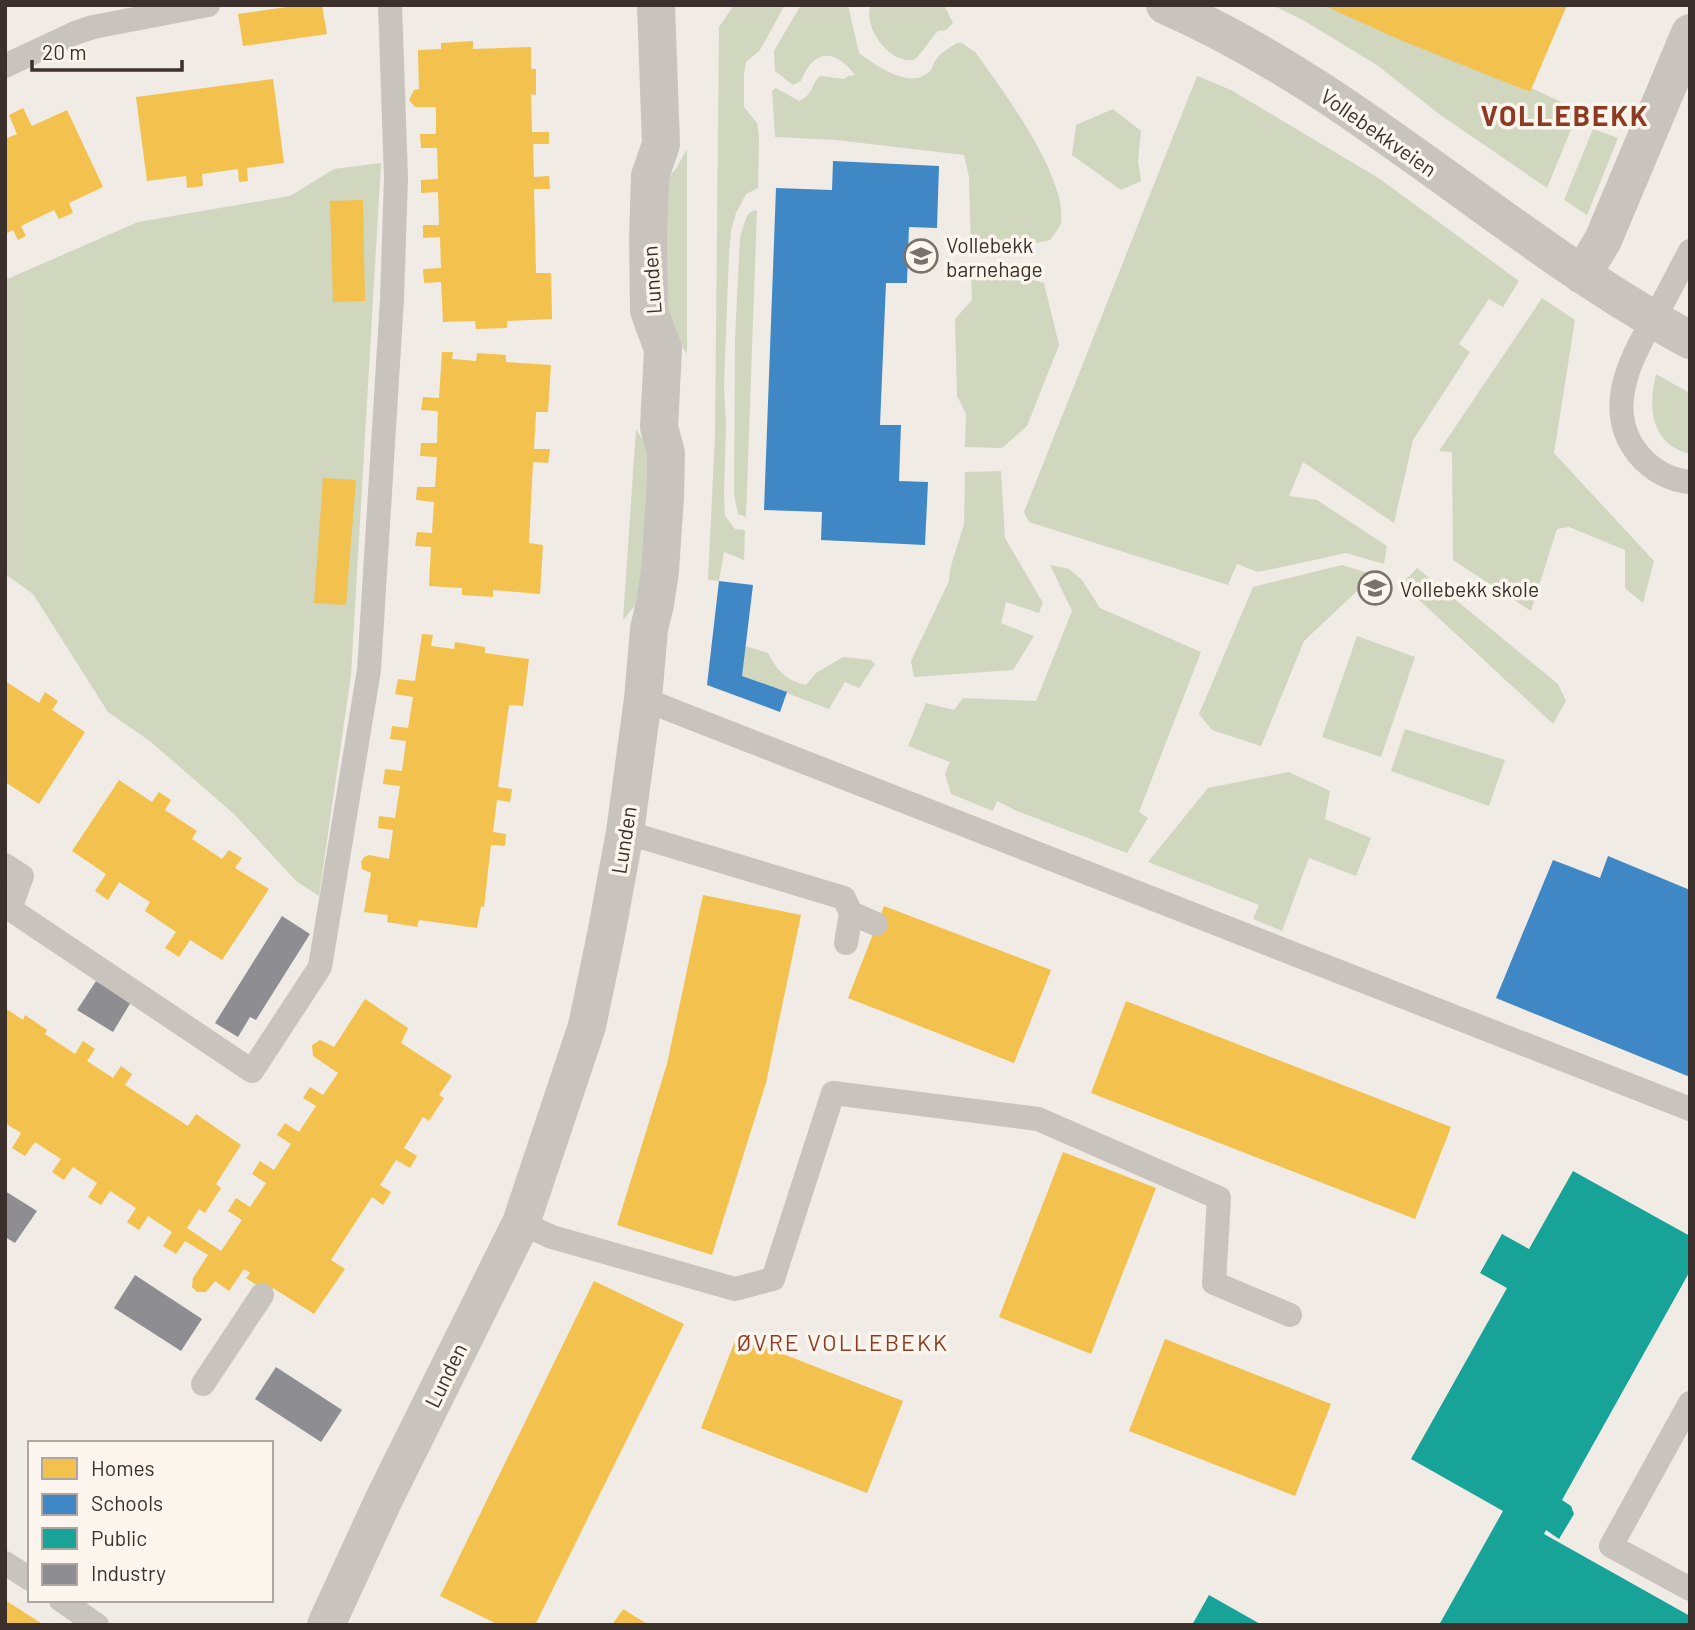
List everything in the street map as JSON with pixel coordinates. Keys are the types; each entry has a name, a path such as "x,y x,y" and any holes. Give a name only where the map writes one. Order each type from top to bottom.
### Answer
{"street":[{"name":"Lunden","path":"326,1625 384,1499 521,1223 587,1026 625,832 643,699 649,629 660,571 666,453 659,427 663,349 649,311 648,238 650,176 660,144 656,5"},
{"name":"Vollebekkveien","path":"1165,5 1208,24 1296,75 1582,275 1690,340"},
{"path":"1582,275 1603,240 1690,33"}],"lane":[{"path":"5,66 84,30 208,5"},
{"path":"5,864 22,876 7,913 252,1071 320,967 369,670 392,299 396,178 390,5"},
{"path":"1690,251 1636,350 1625,379 1620,404 1623,425 1630,444 1646,462 1665,475 1690,482"},
{"path":"643,699 1690,1109"},
{"path":"625,832 844,898 851,913 846,943"},
{"path":"851,913 876,924"},
{"path":"521,1223 552,1237 735,1289 773,1279 833,1093 1038,1119 1219,1198 1214,1283 1290,1315"},
{"path":"203,1384 262,1295"},
{"path":"1690,1404 1611,1546 1690,1589"},
{"path":"5,1563 28,1578"},
{"path":"64,1602 97,1625"}],"green space":[{"path":"734,5 785,5 760,50 746,62 744,74 744,107 757,123 759,136 758,188 746,194 736,213 731,231 724,386 724,494 725,516 735,529 745,530 744,560 724,552 719,581 708,580 715,435 719,27"},
{"path":"801,5 848,5 859,53 893,74 903,77 922,76 931,70 939,56 957,43 962,43 975,52 1030,134 1054,181 1060,203 1061,222 1050,240 1008,249 971,248 969,177 964,155 836,140 775,137 772,91 776,88 799,101 810,92 820,76 844,79 855,75 840,60 825,56 812,62 801,81 793,85 775,71 774,51"},
{"path":"871,5 944,5 953,23 946,30 938,31 915,59 904,60 887,50 874,33 869,14"},
{"path":"1272,5 1323,5 1529,92 1531,88 1579,110 1547,188 1439,114 1377,65 1303,20"},
{"path":"1197,76 1231,90 1380,179 1519,281 1503,307 1489,299 1459,344 1470,352 1413,440 1394,523 1303,462 1289,496 1317,500 1387,546 1384,564 1346,553 1258,572 1237,564 1228,585 1029,522 1024,512"},
{"path":"1113,109 1141,131 1138,161 1141,181 1121,190 1072,155 1076,125"},
{"path":"1593,129 1618,138 1587,215 1564,200"},
{"path":"687,149 687,354 668,324 666,309 667,180"},
{"path":"381,163 351,675 319,896 296,881 234,814 151,742 108,712 33,594 5,574 5,280 138,222 290,196 334,169"},
{"path":"757,210 746,517 738,514 734,495 735,339 740,237 746,218 750,212"},
{"path":"1009,272 1044,283 1059,345 1027,426 1002,448 965,447 966,414 957,396 955,319 972,300 971,273"},
{"path":"1542,298 1575,320 1554,453 1654,561 1643,603 1625,588 1625,550 1569,527 1557,529 1531,611 1453,560 1452,452 1439,451"},
{"path":"1656,374 1690,393 1690,454 1667,442 1655,423 1652,399"},
{"path":"636,429 647,447 644,595 623,620"},
{"path":"1001,471 1005,538 1043,603 1039,613 1006,602 1001,623 1034,636 1013,670 914,677 911,661 949,581 964,524 965,472"},
{"path":"1050,565 1069,569 1082,580 1100,608 1201,652 1139,812 1148,818 1127,853 997,801 993,811 951,794 945,774 950,762 908,746 926,703 954,710 963,698 1036,701 1072,611"},
{"path":"1342,565 1374,575 1304,641 1261,746 1212,730 1199,714 1253,587"},
{"path":"1417,568 1558,684 1566,701 1553,724 1402,584"},
{"path":"1357,636 1415,657 1381,757 1322,737"},
{"path":"745,646 768,653 783,674 806,685 816,673 843,657 871,660 875,664 859,688 845,682 829,709 742,676"},
{"path":"1405,729 1505,760 1489,806 1391,771"},
{"path":"1289,772 1330,791 1325,819 1371,838 1356,876 1309,858 1282,931 1253,919 1259,905 1148,862 1208,788"}],"building: Homes":[{"path":"300,5 322,5 327,34 243,46 238,14"},
{"path":"1323,5 1567,5 1530,92 1398,39"},
{"path":"473,41 473,49 531,47 531,69 536,69 536,95 531,94 532,132 549,132 549,144 533,144 534,177 549,176 550,189 534,189 536,273 551,273 552,319 507,321 507,328 476,329 475,321 443,322 441,282 424,283 423,269 441,268 440,237 423,238 423,225 439,225 438,192 421,193 421,180 438,179 437,148 421,148 420,134 436,134 436,107 415,107 409,100 414,90 419,89 418,50 441,49 441,43"},
{"path":"273,79 284,163 247,168 248,181 239,182 238,169 202,174 203,186 187,188 186,176 147,181 136,97"},
{"path":"23,108 32,126 67,110 103,187 69,203 73,213 59,219 54,210 21,226 26,236 18,240 13,230 5,234 5,139 17,134 9,115"},
{"path":"363,200 365,301 333,302 330,201"},
{"path":"442,352 453,352 452,359 476,361 477,353 506,355 506,362 551,365 548,412 536,412 534,449 550,449 548,463 533,462 529,543 543,545 540,594 493,590 493,597 462,595 462,588 429,586 431,547 415,546 417,532 432,533 434,502 416,500 417,487 435,487 437,457 420,456 421,443 437,443 438,411 421,410 423,397 439,398"},
{"path":"323,478 356,480 346,605 314,603"},
{"path":"422,634 433,635 431,646 454,649 455,642 485,647 485,653 529,659 523,706 509,705 498,787 512,789 510,802 497,800 493,832 506,834 505,846 491,845 484,907 481,906 477,928 419,920 417,927 387,922 388,915 364,912 371,873 362,869 361,862 369,855 389,859 393,830 378,828 379,816 395,818 400,786 383,784 385,769 402,771 406,741 390,739 392,726 408,728 413,697 395,694 398,679 415,681"},
{"path":"5,681 39,703 45,692 58,701 52,710 85,732 39,804 5,782"},
{"path":"119,780 152,802 159,792 171,800 165,810 197,831 192,839 222,859 229,850 242,858 235,868 269,889 222,960 190,940 179,957 165,948 176,932 145,911 150,902 119,882 108,900 95,891 106,874 72,851"},
{"path":"703,895 801,915 766,1083 712,1255 617,1225 667,1064"},
{"path":"884,906 1051,970 1014,1063 848,998"},
{"path":"365,999 408,1028 401,1043 452,1076 439,1095 444,1098 429,1121 423,1117 404,1148 417,1156 410,1168 396,1160 380,1185 391,1192 383,1205 372,1197 331,1260 345,1269 314,1314 273,1288 270,1294 246,1278 250,1273 244,1269 229,1291 215,1281 206,1292 197,1292 192,1287 193,1278 208,1255 185,1241 176,1254 163,1246 172,1232 148,1216 139,1230 127,1222 136,1208 110,1191 101,1205 88,1197 97,1183 73,1167 64,1180 52,1172 61,1159 35,1142 25,1156 12,1148 21,1133 5,1123 5,1008 23,1020 25,1015 47,1030 45,1034 75,1054 83,1041 95,1049 87,1061 113,1078 121,1066 132,1074 125,1085 188,1126 196,1114 241,1145 216,1184 221,1188 205,1213 199,1209 187,1228 221,1251 242,1220 228,1211 236,1198 250,1207 266,1183 252,1174 260,1161 274,1170 291,1144 277,1135 285,1123 299,1132 316,1106 303,1098 310,1087 323,1095 338,1073 313,1056 312,1045 320,1040 334,1047"},
{"path":"1126,1001 1451,1127 1415,1219 1091,1093"},
{"path":"1063,1152 1156,1188 1091,1354 999,1317"},
{"path":"594,1281 684,1324 535,1625 499,1625 440,1596"},
{"path":"737,1336 903,1401 867,1493 701,1428"},
{"path":"1165,1339 1331,1404 1295,1496 1129,1431"},
{"path":"5,1600 44,1625 5,1625"},
{"path":"623,1609 649,1625 612,1625"}],"building: Schools":[{"path":"833,161 939,166 937,228 909,227 907,283 886,283 880,425 901,425 899,481 928,482 925,545 821,540 822,512 764,510 776,188 832,190"},
{"path":"719,581 753,585 742,676 787,692 780,712 707,685"},
{"path":"1608,856 1690,890 1690,1077 1496,998 1553,860 1600,878"}],"building: Public":[{"path":"1573,1171 1690,1236 1690,1271 1562,1500 1571,1506 1574,1514 1559,1539 1546,1530 1544,1534 1690,1616 1690,1625 1439,1625 1503,1511 1411,1459 1507,1288 1480,1273 1502,1234 1529,1249"},
{"path":"1209,1595 1262,1625 1192,1625"}],"building: Industry":[{"path":"282,916 310,934 256,1020 250,1017 238,1037 215,1023"},
{"path":"96,981 131,1002 113,1032 77,1010"},
{"path":"5,1191 37,1211 15,1243 5,1237"},
{"path":"135,1275 202,1319 181,1351 114,1308"},
{"path":"276,1367 342,1410 321,1442 255,1399"}],"place":[{"name":"Vollebekk barnehage","path":"921,256"},
{"name":"Vollebekk skole","path":"1375,588"}],"district":[{"name":"VOLLEBEKK","path":"1565,115"},
{"name":"ØVRE VOLLEBEKK","path":"843,1342"}]}
